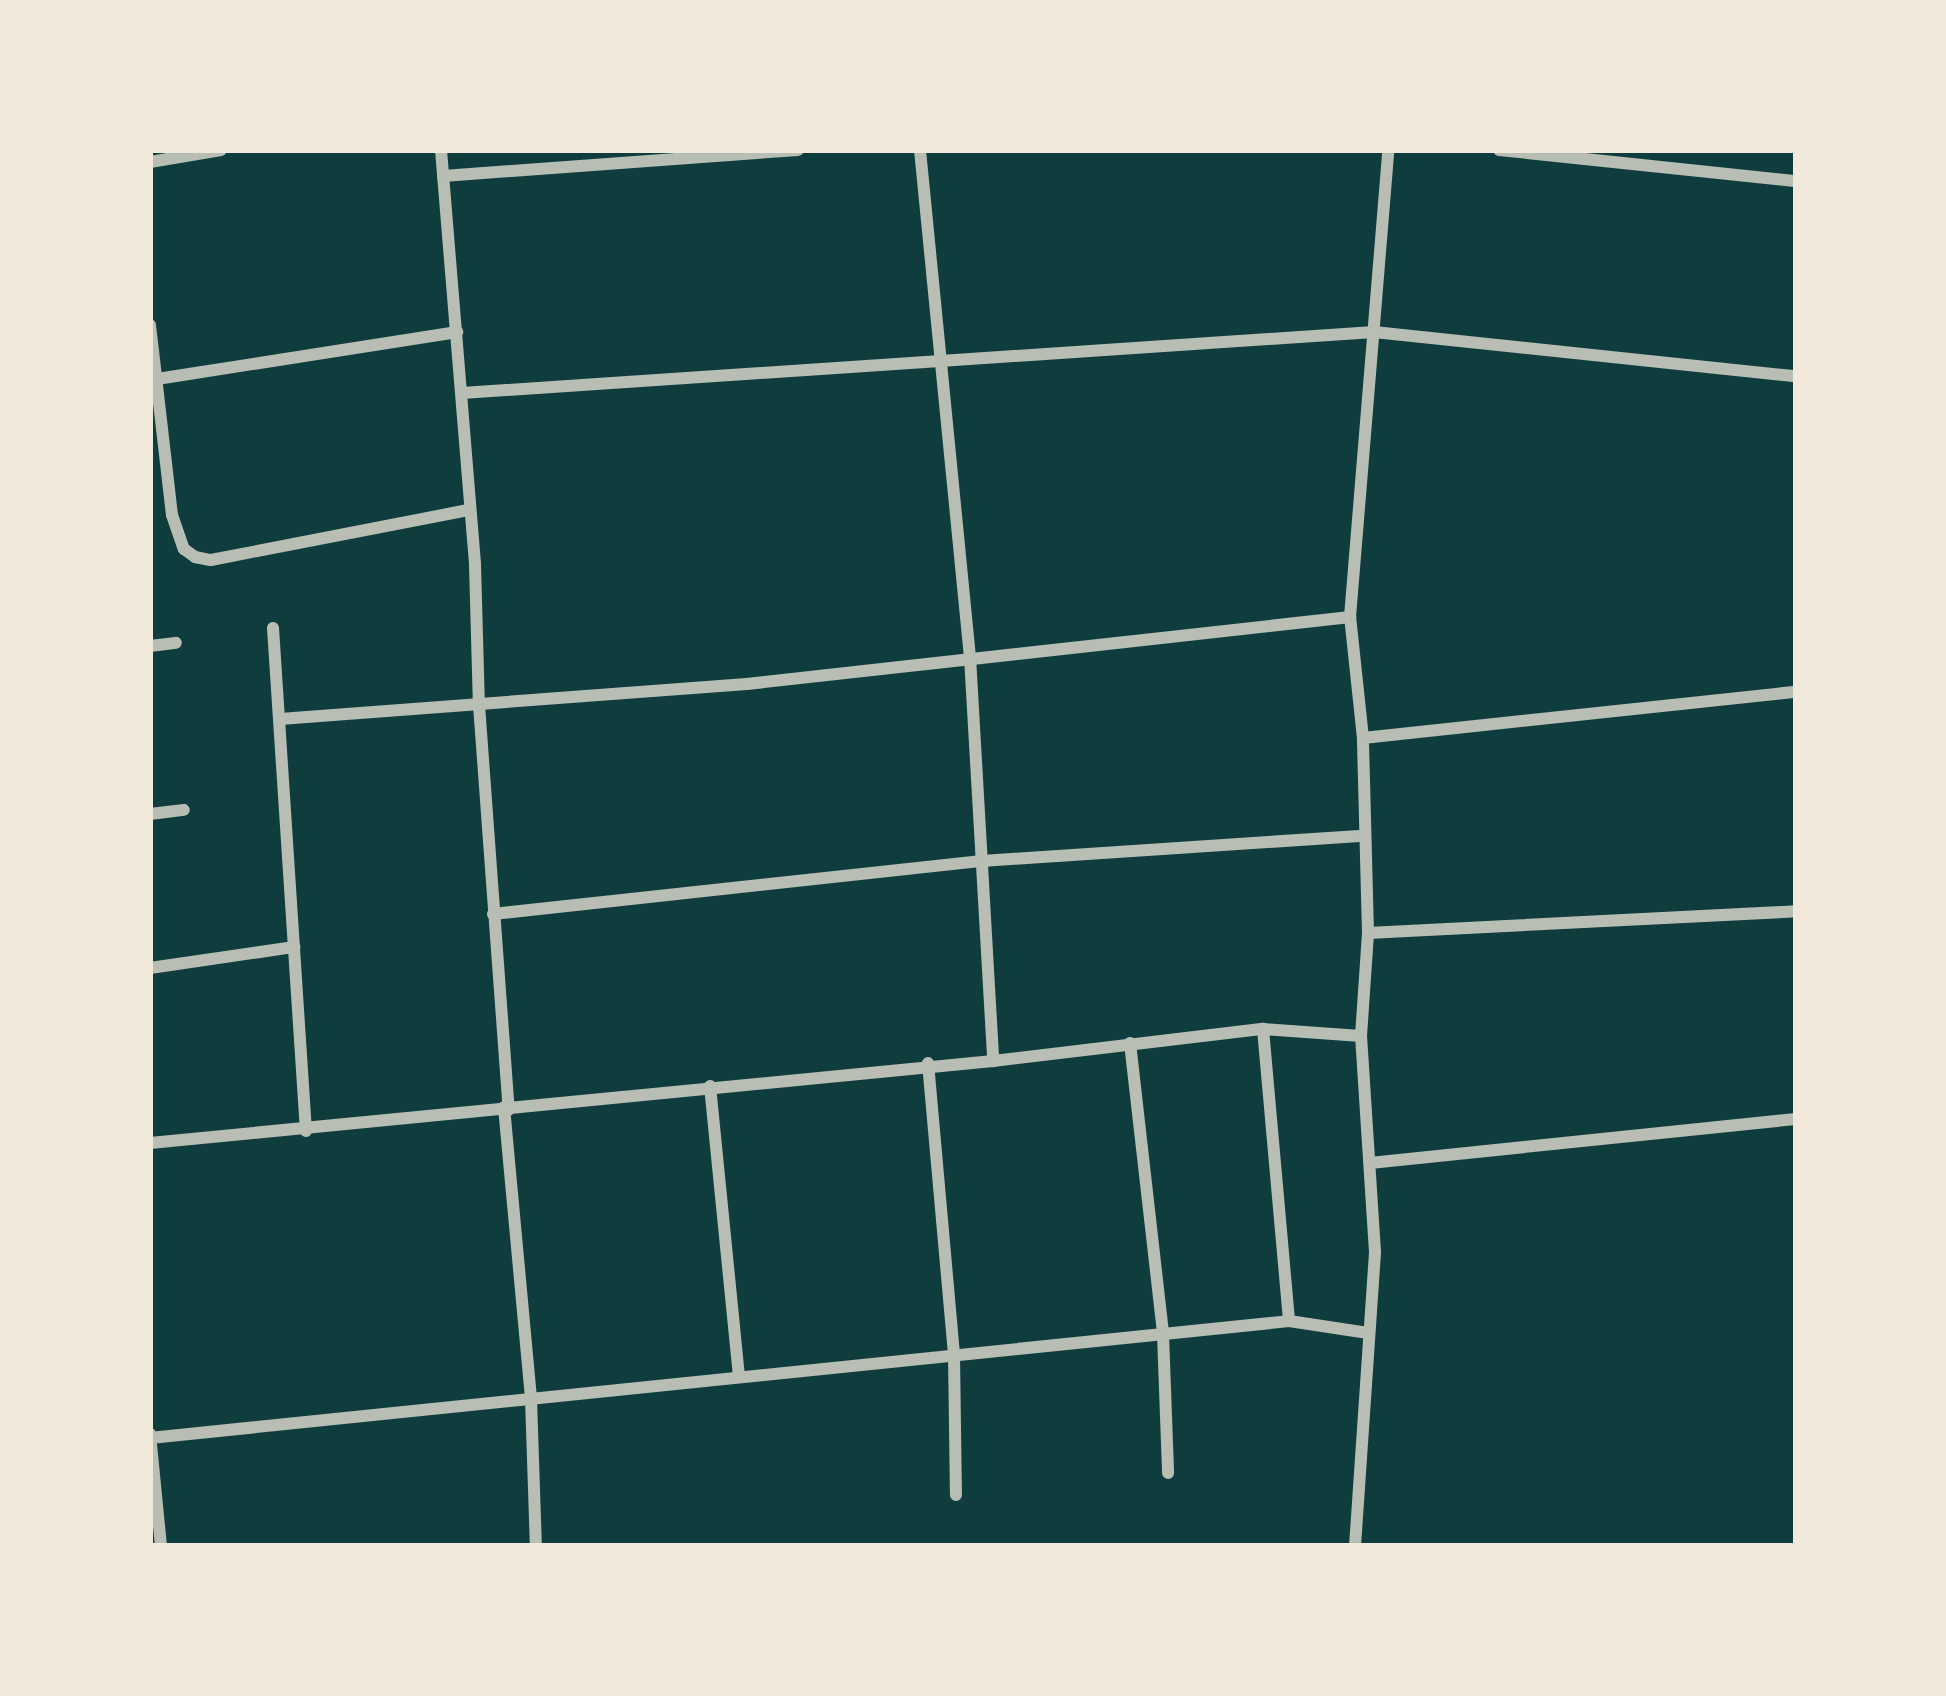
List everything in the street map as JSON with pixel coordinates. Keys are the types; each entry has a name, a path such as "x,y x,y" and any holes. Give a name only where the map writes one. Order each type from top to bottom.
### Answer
{"street":[{"path":"150,162 221,150"},
{"path":"441,150 531,1399 536,1546"},
{"path":"443,176 798,150"},
{"path":"920,150 970,657 993,1061"},
{"path":"1355,1546 1376,1252 1361,1036 1368,933 1363,738 1350,617 1388,150"},
{"path":"1499,150 1796,182"},
{"path":"150,325 172,515 179,541 195,557 211,560 468,510"},
{"path":"157,379 457,332"},
{"path":"462,393 1374,332 1796,376"},
{"path":"280,719 747,684 1350,617"},
{"path":"273,628 306,1131"},
{"path":"150,646 176,643"},
{"path":"1363,738 1796,692"},
{"path":"150,814 184,810"},
{"path":"493,914 982,861 1363,836"},
{"path":"1368,933 1796,911"},
{"path":"150,968 294,947"},
{"path":"150,1143 306,1131 928,1063 993,1061 1263,1029 1361,1036"},
{"path":"1263,1029 1289,1321"},
{"path":"1130,1042 1162,1334 1168,1473"},
{"path":"928,1063 954,1355 956,1495"},
{"path":"710,1086 739,1378"},
{"path":"1370,1162 1796,1119"},
{"path":"161,1546 150,1436 1289,1321 1368,1333"}]}
